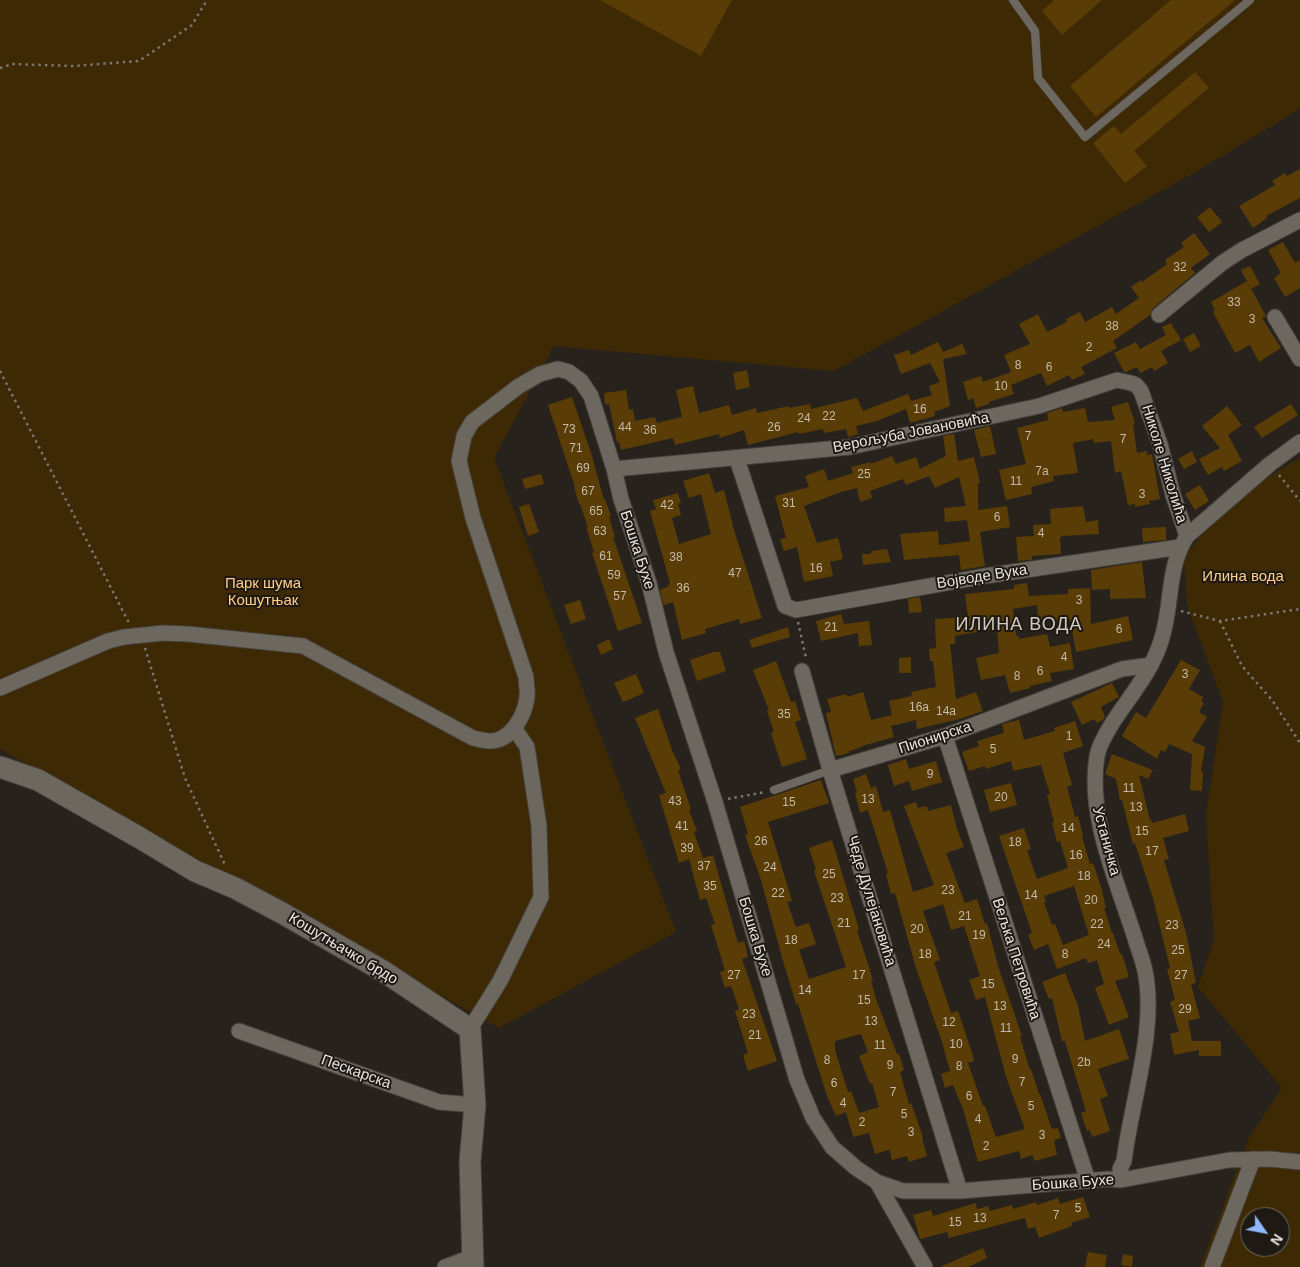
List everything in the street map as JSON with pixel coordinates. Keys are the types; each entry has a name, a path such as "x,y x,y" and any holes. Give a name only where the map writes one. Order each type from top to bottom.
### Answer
{"street":[{"path":"1159,315 1222,263 1242,250 1300,220"},
{"path":"1275,316 1300,359"},
{"name":"Бошка Бухе","path":"514,728 524,714 528,696 526,677 473,518 459,461 464,436 472,422 519,386 540,374 558,369 569,372 581,380 591,396 614,469 620,498 649,583 666,652 715,802 797,1080 813,1118 832,1148 877,1182 903,1191 960,1191 1121,1180 1120,1169 1124,1161"},
{"name":"Верољуба Јовановића","path":"614,469 850,448 1039,406 1109,382 1123,380 1131,382 1141,391"},
{"name":"Николе Николића","path":"1141,391 1160,444 1183,542"},
{"path":"1183,542 1270,464 1300,442"},
{"path":"737,459 790,608"},
{"name":"Војводе Вука","path":"790,608 1183,542"},
{"name":"Устаничка","path":"1124,1161 1145,1044 1148,1010 1145,971 1098,823 1094,790 1097,754 1102,741 1151,665 1161,642 1168,608 1170,579 1183,542"},
{"path":"0,688 108,642 141,635 163,633 188,634 303,646 473,738 490,741 503,738 514,728 527,747 539,826 541,897 500,981 470,1029 475,1105 470,1161 472,1262 445,1267"},
{"name":"Пионирска","path":"830,770 945,736 1122,669 1151,665"},
{"name":"Чеде Дулејановића","path":"802,671 830,770 960,1191"},
{"name":"Вељка Петровића","path":"945,736 1088,1181"},
{"name":"Кошутњачко брдо","path":"0,767 38,780 195,871 235,888 282,912 383,971 470,1029"},
{"name":"Пескарска","path":"239,1031 439,1102 475,1105"},
{"path":"1212,1267 1252,1159"},
{"path":"1121,1180 1229,1160 1252,1159 1300,1162"},
{"path":"877,1182 925,1267"}],"lane":[{"path":"1013,0 1035,32 1038,78 1085,136 1250,0"},
{"name":"Пионирска","path":"774,790 830,770"}],"path":[{"path":"0,68 12,64 74,66 139,61 192,26 207,0"},
{"path":"1270,464 1300,501"},
{"path":"790,608 807,661 802,671"},
{"path":"1168,608 1220,621 1300,609"},
{"path":"1220,621 1242,666 1272,700 1300,742"},
{"path":"715,802 774,790"}],"green space":[{"name":"Парк шума Кошутњак","path":"0,0 1300,0 1300,109 1192,174 834,371 554,346 494,458 676,932 499,1028 0,749"},
{"name":"Илина вода","path":"1300,458 1300,1267 1200,1267 1249,1138 1282,1088 1198,987 1214,940 1206,816 1223,702 1187,605 1184,557 1207,529 1259,482"}],"building":[{"path":"600,0 732,0 701,56"},
{"path":"1054,0 1102,0 1062,35 1042,11"},
{"path":"1171,0 1235,0 1096,117 1070,86"},
{"path":"1195,72 1209,88 1134,151 1147,166 1125,183 1093,143 1114,126 1121,134"},
{"path":"1300,169 1300,198 1266,216 1267,218 1253,228 1239,206 1275,185 1272,181 1285,173 1287,176"},
{"path":"1210,207 1222,222 1209,232 1197,217"},
{"path":"1194,233 1210,254 1191,268 1195,273 1153,308 1150,315 1113,341 1117,348 1081,367 1085,374 1072,380 1069,375 1047,386 1041,373 1011,385 1014,394 989,402 989,404 976,408 973,398 968,400 963,382 981,376 983,382 1011,372 1004,355 1030,344 1019,324 1038,314 1047,332 1067,322 1066,319 1080,312 1085,322 1112,307 1116,314 1139,298 1131,287 1141,280 1142,282 1167,264 1165,260 1184,247 1181,243"},
{"path":"1283,242 1295,263 1300,260 1300,288 1285,297 1274,278 1281,273 1268,250"},
{"path":"1250,266 1260,284 1251,289 1241,270"},
{"path":"1247,281 1266,316 1262,318 1281,348 1259,362 1250,345 1235,353 1213,312 1215,310 1211,302"},
{"path":"1171,323 1181,340 1161,351 1168,363 1154,371 1152,367 1140,373 1137,367 1124,372 1114,353 1136,342 1140,349 1166,335 1162,327"},
{"path":"1194,333 1201,346 1190,352 1183,339"},
{"path":"938,342 943,352 962,344 967,354 943,359 950,406 934,412 935,416 910,423 906,409 877,421 856,426 858,434 848,437 846,429 824,433 823,429 799,434 798,432 748,445 744,430 720,438 719,434 675,445 673,438 621,450 619,442 617,442 609,404 605,404 604,393 626,390 629,410 633,409 635,421 655,417 657,423 682,417 676,390 693,386 699,413 729,405 732,415 756,408 757,413 789,406 789,408 810,404 811,409 857,398 863,411 908,394 911,401 932,395 929,386 940,382 930,363 901,374 894,355 909,350 911,355"},
{"path":"747,370 750,387 736,390 733,373"},
{"path":"572,397 592,456 604,500 611,516 609,517 615,537 613,537 642,623 618,631 592,553 594,552 586,527 588,527 548,405"},
{"path":"1128,402 1135,423 1133,424 1137,453 1147,451 1147,455 1152,454 1160,499 1149,501 1150,504 1135,507 1135,504 1128,505 1121,471 1115,473 1111,441 1094,443 1093,439 1073,443 1078,473 1053,476 1054,481 1031,487 1032,494 1006,500 999,470 1026,464 1017,428 1048,420 1047,413 1062,408 1063,412 1085,408 1088,422 1115,420 1111,407"},
{"path":"1291,404 1298,415 1262,438 1254,427"},
{"path":"1227,406 1242,425 1228,435 1242,461 1224,471 1222,467 1208,475 1199,459 1220,448 1202,426"},
{"path":"990,426 996,454 981,457 974,430"},
{"path":"954,434 958,461 974,457 980,483 978,483 978,510 1007,506 1010,527 980,532 985,566 961,570 959,555 904,560 900,534 938,531 939,545 970,541 967,520 945,522 944,508 966,506 959,477 935,488 929,476 906,485 903,479 870,491 872,498 860,502 857,488 804,506 817,543 838,538 843,559 830,562 833,576 804,582 797,547 784,551 780,539 786,538 775,496 809,487 805,476 824,469 828,481 853,473 851,467 871,462 871,464 892,456 896,464 916,457 920,469 946,456 943,436"},
{"path":"1192,451 1197,462 1184,469 1178,459"},
{"path":"709,473 715,493 724,490 734,530 762,618 740,624 739,619 705,629 706,633 682,640 673,602 664,605 663,603 660,590 669,586 668,584 670,583 650,511 656,509 653,500 678,493 681,503 678,504 681,515 672,518 679,544 711,534 701,494 689,498 683,481"},
{"path":"541,474 544,484 525,489 522,479"},
{"path":"1200,485 1209,501 1195,510 1185,494"},
{"path":"529,504 539,532 528,536 519,507"},
{"path":"1083,506 1086,522 1098,520 1099,534 1063,536 1060,538 1061,554 1032,556 1032,560 1018,561 1016,537 1034,536 1033,525 1051,524 1050,509"},
{"path":"1166,527 1166,540 1143,542 1142,528"},
{"path":"887,549 891,562 863,565 862,554 871,554 871,551"},
{"path":"1142,562 1146,598 1110,599 1110,589 1092,590 1091,570"},
{"path":"1027,583 1029,596 1068,594 1068,589 1090,588 1091,624 1128,616 1133,640 1076,652 1070,619 1038,621 1037,605 1013,609 1016,636 1019,636 1019,639 1047,634 1050,647 1070,643 1074,669 1050,673 1052,681 1010,693 1005,675 981,680 976,658 999,653 997,628 955,636 955,644 950,644 956,699 976,692 983,711 960,719 917,729 916,720 891,726 894,737 836,756 826,713 831,712 827,699 846,694 847,697 863,692 871,720 892,715 889,701 912,696 911,692 936,687 933,661 930,661 929,649 936,648 935,619 968,617 965,594 1014,589 1014,585"},
{"path":"920,597 922,612 909,613 908,599"},
{"path":"580,600 586,619 571,624 564,605"},
{"path":"841,614 844,624 869,621 872,645 859,646 858,633 821,641 816,621"},
{"path":"788,627 790,637 752,648 749,640"},
{"path":"609,639 613,649 601,655 597,645"},
{"path":"713,652 720,652 726,671 697,681 690,660"},
{"path":"911,657 911,673 899,673 899,658"},
{"path":"1181,660 1200,670 1189,689 1203,697 1201,701 1204,703 1199,712 1207,717 1192,741 1205,747 1201,771 1203,772 1202,791 1190,790 1192,754 1169,744 1165,752 1161,750 1157,759 1122,736 1136,712 1146,718"},
{"path":"776,661 791,702 795,701 801,720 795,722 807,759 782,767 771,733 774,732 767,711 769,710 753,670"},
{"path":"636,674 644,693 623,702 614,683"},
{"path":"1112,683 1119,697 1101,707 1105,717 1103,720 1097,723 1094,719 1082,725 1071,702"},
{"path":"658,709 672,750 681,769 678,771 691,809 689,810 697,831 694,832 703,858 713,855 738,943 744,941 748,957 742,959 777,1061 748,1071 743,1055 748,1053 735,1011 739,1009 731,986 725,988 720,972 725,970 711,925 715,924 706,898 700,900 689,859 679,863 659,795 666,793 635,718"},
{"path":"1019,720 1024,740 1055,731 1054,728 1075,721 1083,746 1063,753 1072,785 1067,787 1075,817 1078,816 1090,864 1093,863 1102,890 1106,908 1104,908 1112,933 1120,954 1122,954 1129,977 1115,981 1129,1017 1109,1025 1095,988 1104,984 1097,960 1088,963 1086,958 1057,969 1048,944 1034,950 1028,935 1032,933 999,836 1024,828 1031,849 1027,850 1037,879 1068,868 1060,841 1057,842 1052,823 1054,822 1047,795 1050,794 1041,765 1013,771 1011,761 986,769 985,766 969,771 962,752 979,746 977,741 1004,733 1002,724","holes":["1074,886 1089,935 1063,945 1055,924 1052,925 1044,903 1046,902 1044,896"]},
{"path":"1112,754 1153,770 1148,779 1139,775 1152,823 1185,814 1189,831 1163,838 1169,859 1164,860 1186,933 1196,983 1191,984 1200,1018 1188,1021 1192,1041 1221,1041 1221,1056 1199,1056 1199,1050 1174,1055 1170,1034 1179,1032 1170,1002 1175,1000 1167,969 1170,968 1153,898 1135,843 1133,844 1116,779 1105,774"},
{"path":"906,759 909,769 936,761 942,782 912,791 909,781 894,786 888,765"},
{"path":"866,774 871,788 876,786 883,812 890,810 913,892 934,885 904,806 916,802 918,808 927,806 928,811 951,805 964,847 946,853 965,903 977,899 985,924 987,923 998,966 1022,1036 1020,1037 1030,1070 1052,1129 1058,1128 1061,1138 1054,1140 1057,1155 1034,1161 1033,1155 1021,1159 1019,1151 978,1162 963,1109 953,1085 945,1088 941,1074 950,1071 942,1042 916,968 895,893 891,894 886,874 888,873 868,810 860,813 853,779","holes":["943,904 951,930 964,926 980,976 969,980 976,1000 985,997 1006,1077 1025,1129 996,1137 968,1063 974,1061 958,1011 951,1013 934,962 940,960 923,911"]},
{"path":"821,780 829,803 768,822 792,901 787,902 796,927 809,923 816,944 799,950 809,979 846,967 814,871 816,870 809,848 832,840 859,929 857,930 873,980 871,981 877,1002 897,1054 899,1054 904,1070 900,1072 909,1104 911,1103 923,1137 927,1156 909,1162 907,1156 892,1160 890,1150 875,1154 869,1133 853,1137 846,1112 836,1116 827,1096 798,1004 796,1004 761,880 745,835 748,834 740,807","holes":["861,1034 868,1052 859,1056 870,1084 872,1083 879,1107 859,1113 851,1091 848,1092 835,1050 835,1041"]},
{"path":"1011,783 1017,805 990,812 984,790"},
{"path":"1065,973 1078,1006 1085,1041 1119,1029 1129,1059 1098,1069 1108,1096 1100,1099 1110,1131 1092,1137 1090,1130 1087,1131 1081,1113 1086,1111 1065,1041 1062,1041 1052,998 1049,999 1042,982"},
{"path":"1083,1197 1090,1217 1071,1223 1072,1226 1039,1238 1035,1227 1028,1229 1025,1218 949,1238 947,1232 920,1239 913,1215 931,1210 933,1216 976,1203 977,1209 988,1206 990,1211 1012,1205 1013,1209 1036,1202 1037,1205 1058,1198 1060,1204"},
{"path":"983,1248 987,1258 968,1267 940,1267"},
{"path":"1088,1252 1107,1255 1105,1267 1085,1267"},
{"path":"1123,1254 1133,1256 1132,1267 1121,1265"}],"district":[{"name":"ИЛИНА ВОДА","path":"1019,625"}]}
